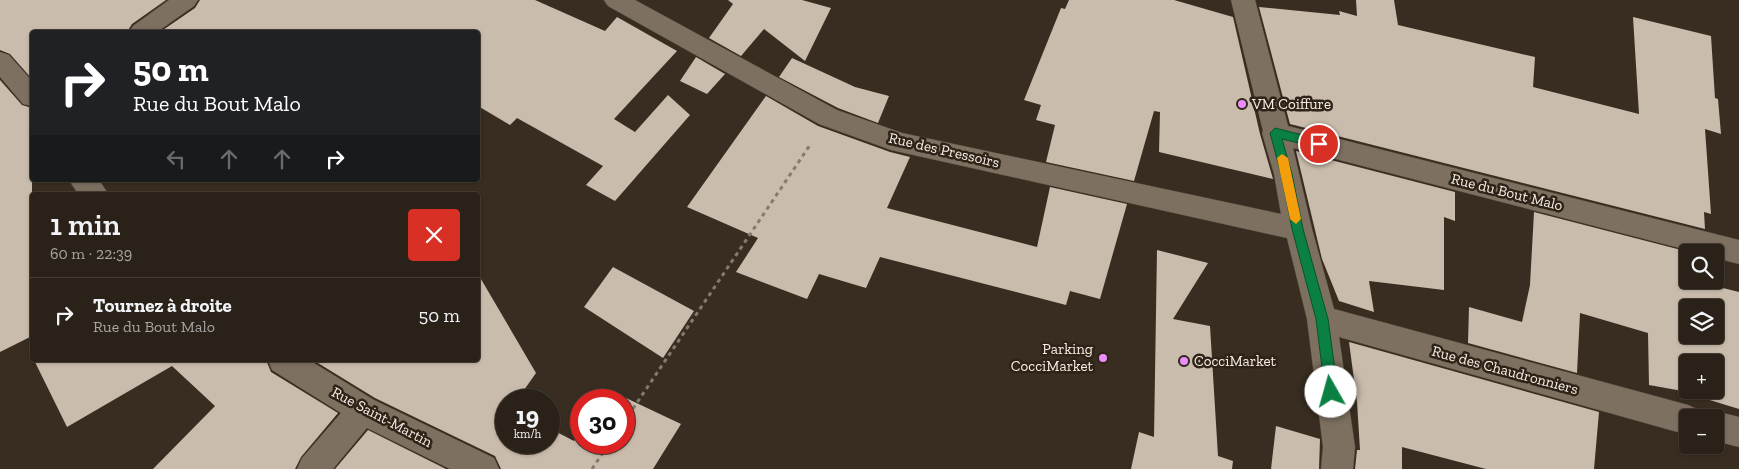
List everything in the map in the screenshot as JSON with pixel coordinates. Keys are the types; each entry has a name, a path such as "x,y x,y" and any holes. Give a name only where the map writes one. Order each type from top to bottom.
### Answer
{"street":[{"path":"144,30 186,0"},
{"name":"Rue des Pressoirs","path":"616,0 828,117 900,143 1298,229"},
{"path":"1243,0 1275,133 1287,174 1298,229 1322,319 1339,447 1337,469"},
{"path":"0,61 30,95"},
{"name":"Rue du Bout Malo","path":"1275,133 1739,252"},
{"path":"84,182 93,192"},
{"name":"Rue des Chaudronniers","path":"1322,319 1679,418"},
{"name":"Rue Saint-Martin","path":"286,362 363,410 483,469"},
{"path":"313,469 363,410"},
{"path":"1724,428 1739,432"}],"path":[{"path":"635,406 828,117"},
{"path":"592,469 602,454"}],"building":[{"path":"0,0 166,0 132,24 128,30 30,30 30,77 10,54 0,50"},
{"path":"200,0 535,0 605,31 617,17 677,51 614,119 635,132 668,95 690,115 615,201 586,185 603,166 517,118 510,125 480,107 480,30 163,30 195,8"},
{"path":"728,0 802,0 831,8 805,61 764,29 741,56 709,38 733,4"},
{"path":"1069,0 1174,0 1233,17 1260,134 1273,179 1159,152 1160,112 1154,111 1134,181 1046,162 1055,125 1036,120 1041,105 1024,100 1061,8 1065,9"},
{"path":"1356,0 1394,0 1398,25 1535,57 1533,87 1639,114 1633,17 1711,36 1715,98 1718,99 1721,134 1705,129 1711,214 1704,212 1705,229 1290,124 1259,7 1340,15 1339,11 1357,16"},
{"path":"696,57 725,74 707,94 680,81"},
{"path":"792,58 855,87 889,96 878,123 838,108 779,77"},
{"path":"0,80 22,105 30,107 30,182 32,182 32,192 30,192 30,337 0,352"},
{"path":"766,96 818,126 890,152 910,157 887,208 1037,247 1050,187 1127,204 1100,299 1070,291 1066,305 880,257 866,288 819,274 807,299 736,272 758,238 687,207"},
{"path":"1296,151 1455,192 1455,221 1444,217 1444,290 1369,281 1374,312 1339,301 1322,259"},
{"path":"1534,212 1679,249 1679,289 1724,288 1739,292 1739,409 1706,399 1724,399 1724,354 1679,354 1679,391 1649,385 1648,333 1580,313 1577,373 1468,343 1469,307 1522,322 1530,285"},
{"path":"1157,250 1208,263 1173,319 1210,326 1218,456 1233,461 1232,469 1131,469 1139,432 1154,437"},
{"path":"613,267 694,311 663,358 584,307"},
{"path":"480,277 536,373 525,389 495,389 495,454 560,454 560,434 570,439 570,454 635,454 635,402 681,424 653,469 501,469 495,456 375,398 316,362 480,362"},
{"path":"1349,342 1599,412 1594,469 1486,469 1402,447 1402,469 1355,469 1357,450 1360,450 1357,402"},
{"path":"35,362 267,362 271,372 338,413 301,457 295,469 153,469 215,406 172,366 67,427"},
{"path":"1276,426 1320,439 1319,469 1271,469"},
{"path":"368,430 446,469 335,469"}],"slow traffic":[{"path":"1282,158 1296,219"}],"place":[{"name":"VM Coiffure","path":"1242,104"},
{"name":"Parking CocciMarket","path":"1103,358"},
{"name":"CocciMarket","path":"1184,361"}],"route":[{"path":"1319,144 1275,133 1287,174 1298,229 1322,319 1331,392"}]}
